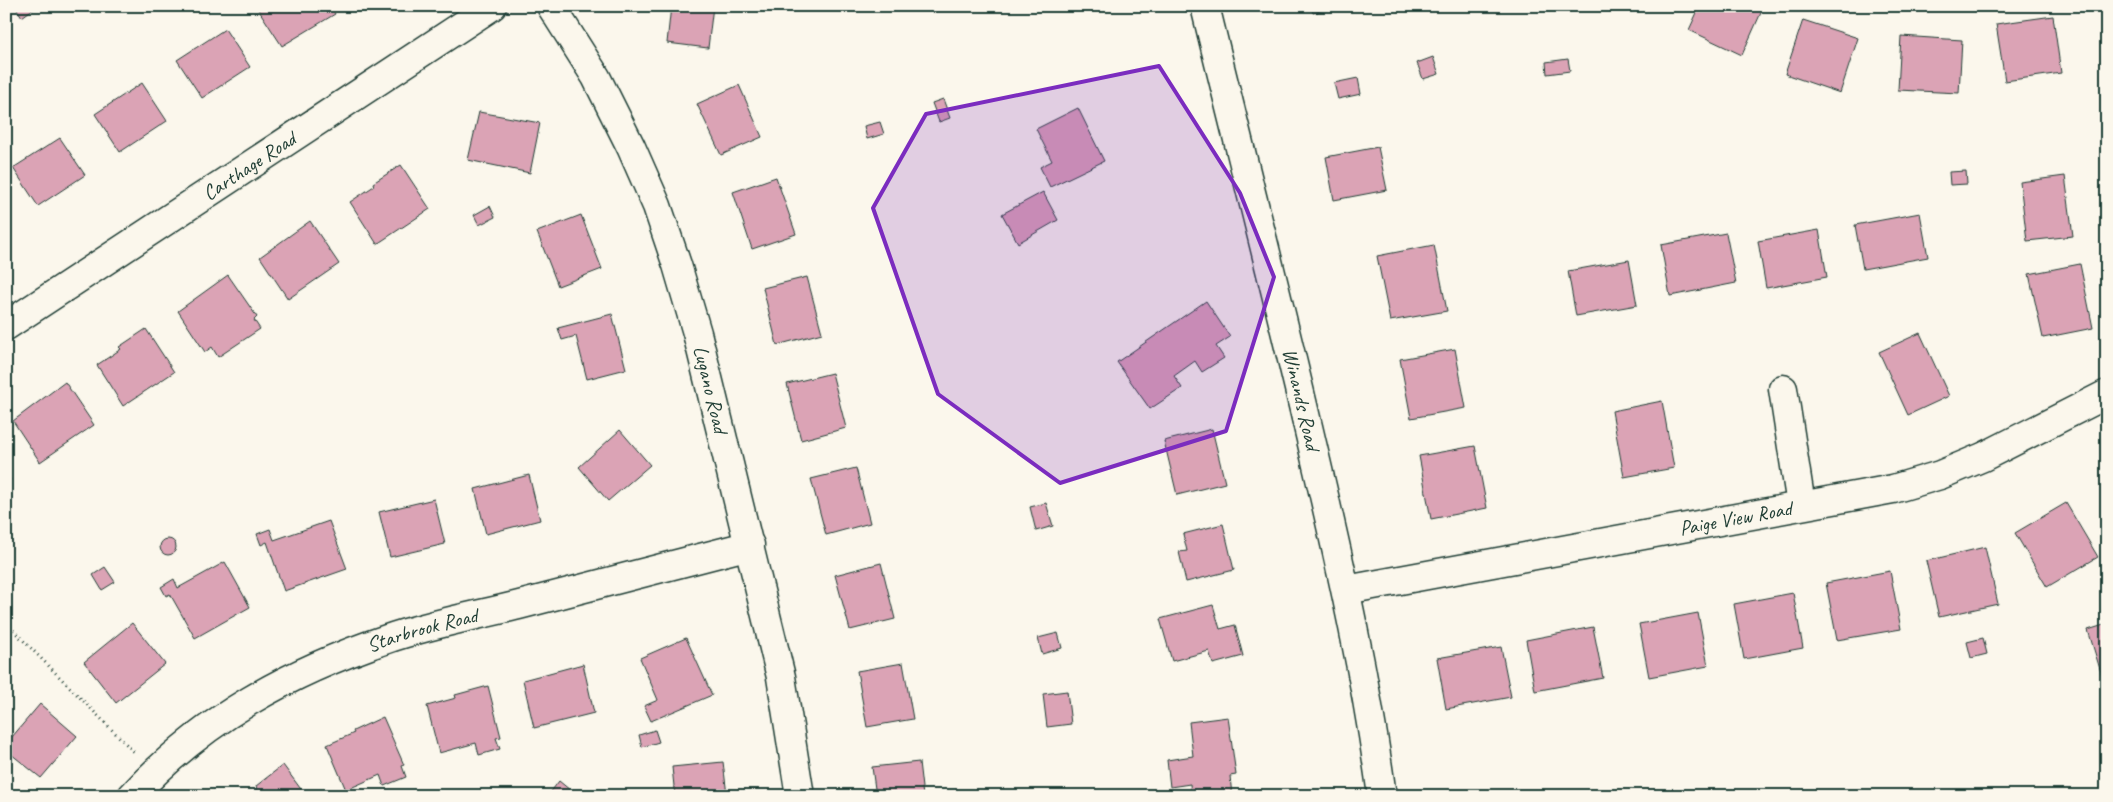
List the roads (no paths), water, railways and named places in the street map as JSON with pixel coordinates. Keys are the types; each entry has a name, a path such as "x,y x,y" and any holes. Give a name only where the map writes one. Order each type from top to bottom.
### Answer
{"street":[{"name":"Carthage Road","path":"6,326 492,6"},
{"name":"Lugano Road","path":"551,6 596,77 632,147 657,206 697,333 750,545 781,677 800,796"},
{"name":"Winands Road","path":"1205,6 1302,400 1346,590 1373,731 1382,796"},
{"path":"1783,389 1801,505"},
{"name":"Paige View Road","path":"1346,590 1893,488 1940,475 1983,457 2107,394"},
{"name":"Starbrook Road","path":"132,796 154,772 199,733 259,694 314,666 389,638 750,545"}]}
